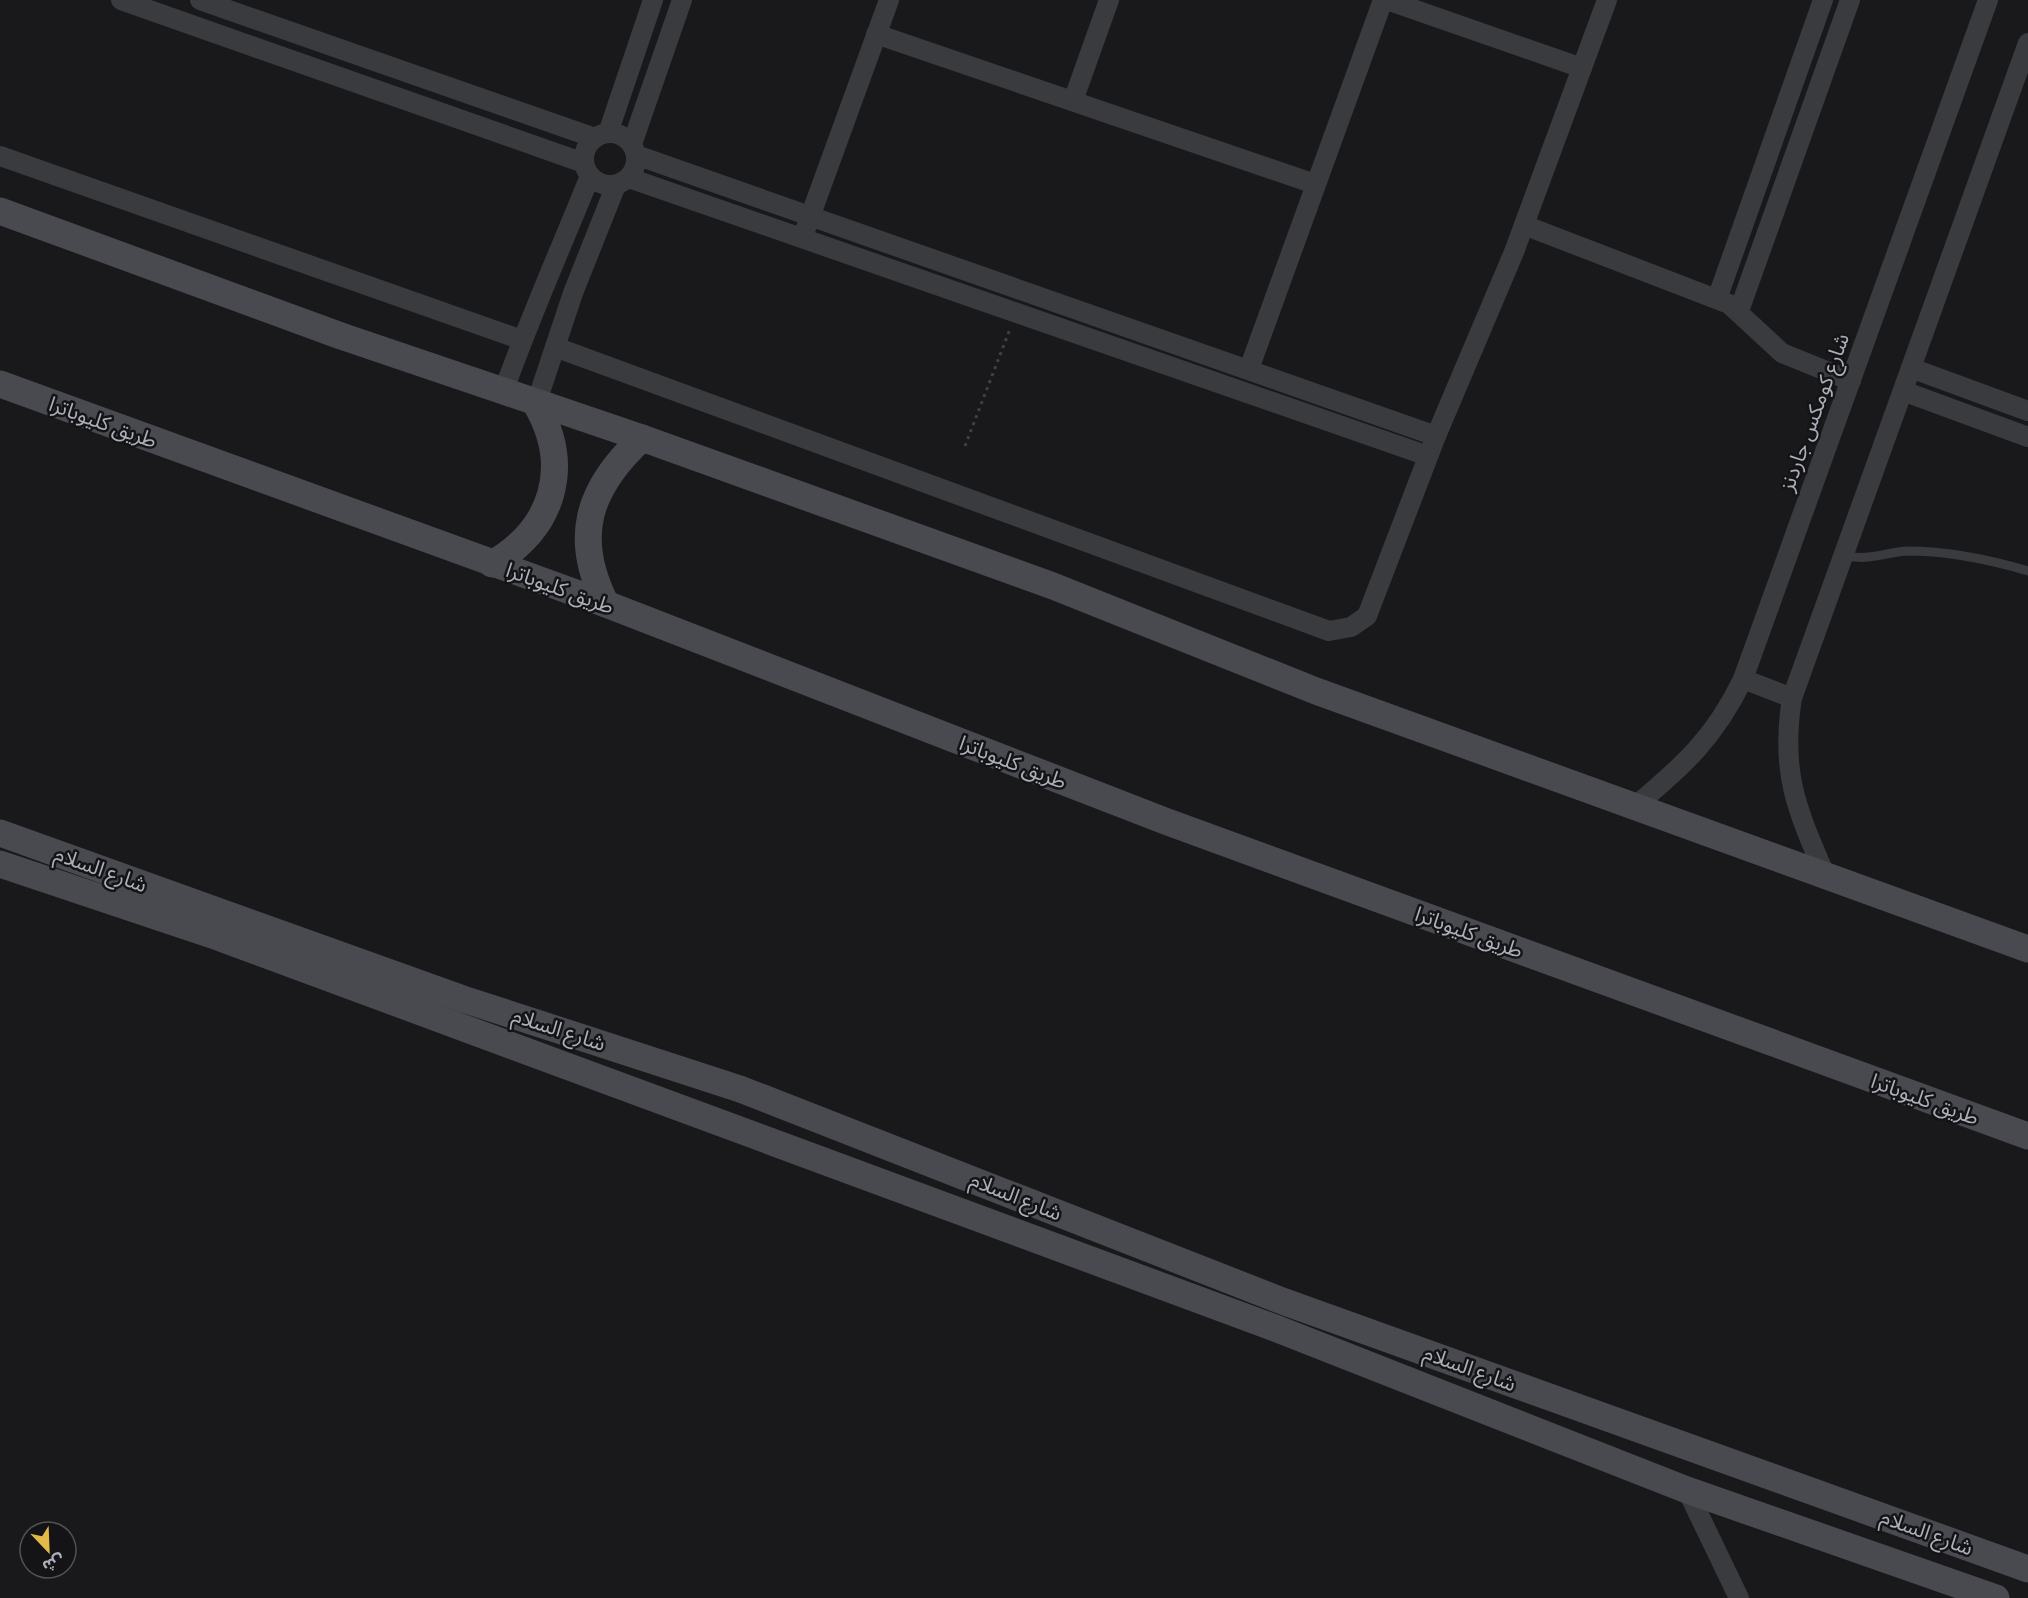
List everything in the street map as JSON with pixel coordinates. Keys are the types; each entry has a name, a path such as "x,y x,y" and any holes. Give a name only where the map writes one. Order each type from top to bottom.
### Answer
{"main road":[{"path":"0,211 503,393 642,438 1053,586 1316,692 2028,949"},
{"name":"طريق كليوباترا","path":"0,384 606,604 1165,821 2028,1136"},
{"path":"492,564 518,546 529,535 539,522 551,494 555,463 554,447 550,432 536,404"},
{"path":"606,604 589,560 587,525 599,490 627,452 642,438"},
{"name":"شارع السلام","path":"0,833 463,999 740,1089 1285,1302 2028,1569"},
{"name":"شارع السلام","path":"0,864 218,937 1275,1328 1687,1490 1996,1598"},
{"path":"1275,1328 1285,1302"}],"street":[{"path":"121,0 328,73 587,169 602,184 622,181 802,239 1428,456"},
{"path":"200,0 601,136 624,137 634,150 810,217 1273,377 1436,436"},
{"path":"503,393 522,340 547,285 587,169 587,146 601,136 653,0"},
{"path":"536,404 573,294 622,181 636,165 634,150 682,0"},
{"path":"802,239 888,0"},
{"path":"1073,101 1109,0"},
{"path":"1249,369 1385,0 1582,68"},
{"path":"555,347 1329,631 1351,627 1367,616 1436,436 1524,225 1607,0"},
{"path":"1717,299 1823,0"},
{"path":"1739,311 1850,0"},
{"name":"شارع كومكس جاردنز","path":"1633,808 1700,749 1717,728 1743,679 1988,0"},
{"path":"876,34 1316,184"},
{"path":"1826,878 1803,826 1789,776 1787,750 1792,698 2028,43"},
{"path":"328,73 337,48"},
{"path":"0,156 522,340"},
{"path":"1524,225 1717,299 1739,311 1782,353 1851,381"},
{"path":"547,285 573,294"},
{"path":"1911,368 2028,411"},
{"path":"1263,399 1273,377"},
{"path":"1903,391 2028,437"},
{"path":"1743,679 1792,698"},
{"path":"1687,1490 1739,1598"}],"lane":[{"path":"1844,555 1866,559 1899,552 1923,552 1990,561 2028,571"}],"path":[{"path":"966,446 1016,313"}]}
